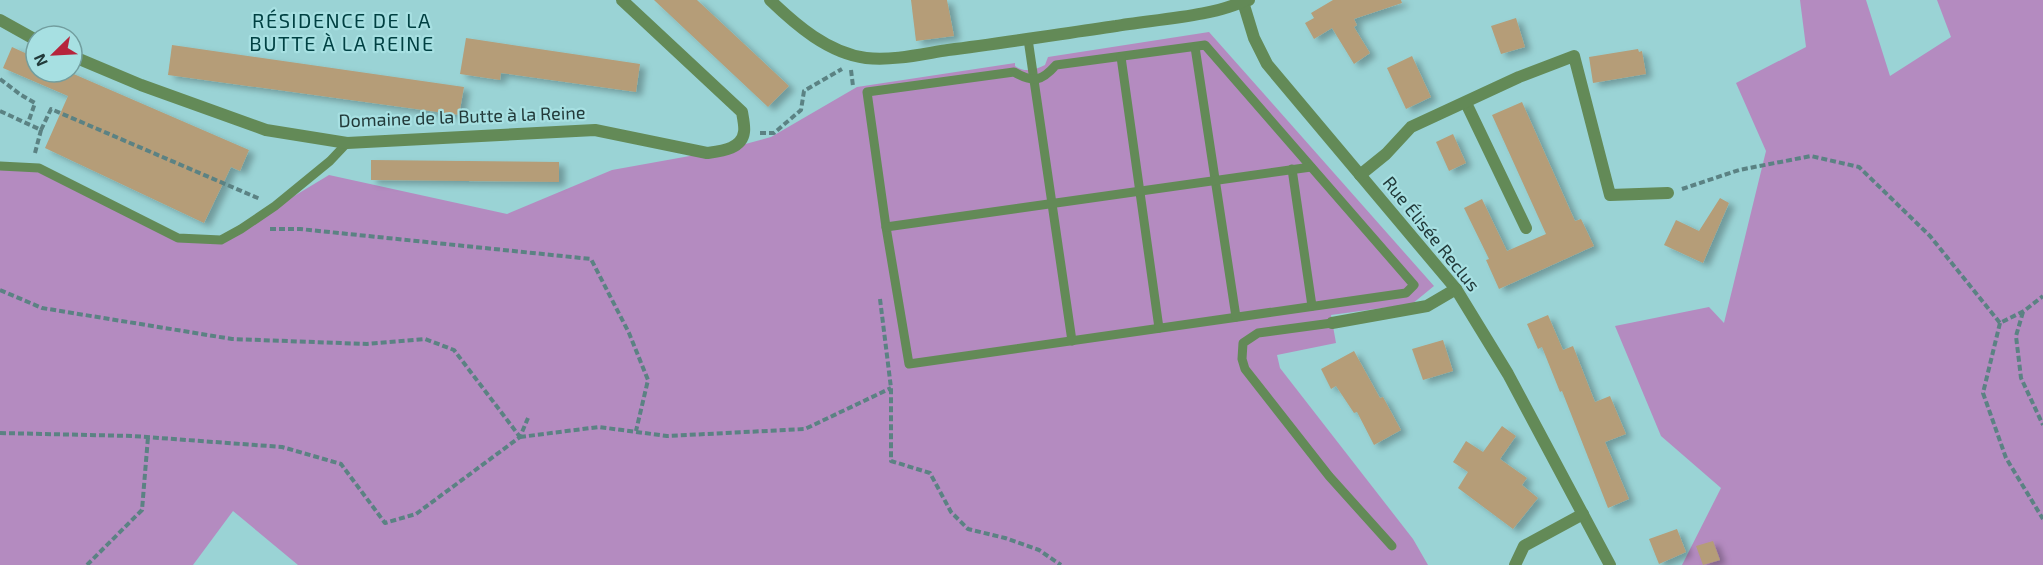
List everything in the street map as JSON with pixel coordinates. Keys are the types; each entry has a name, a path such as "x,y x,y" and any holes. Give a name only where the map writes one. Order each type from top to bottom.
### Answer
{"street":[{"path":"622,0 742,112 744,133"},
{"path":"770,0 792,21 821,41 850,54 867,58 902,56 1028,39 1207,12 1246,1"},
{"name":"Rue Élisée Reclus","path":"1246,1 1254,38 1267,64 1456,289 1508,374 1610,565"},
{"path":"0,20 24,33"},
{"path":"1360,176 1386,154 1412,127 1519,77 1574,56 1611,195 1668,194"},
{"name":"Domaine de la Butte à la Reine","path":"84,61 141,86 266,130 347,143 595,130 707,153 738,144 744,133"},
{"path":"1466,103 1526,228"},
{"path":"1332,323 1427,306 1456,289"},
{"path":"1515,565 1524,546 1582,514"}],"lane":[{"path":"1028,39 1072,340"},
{"path":"1205,45 1414,285 1406,293 909,364 867,92 1014,72 1029,80 1035,80 1044,77 1056,65 1121,57 1205,45"},
{"path":"1196,47 1236,317"},
{"path":"1121,57 1159,328"},
{"path":"0,166 39,168 178,238 221,240 275,206 330,161 347,143"},
{"path":"886,226 1311,167"},
{"path":"1292,169 1312,306"},
{"path":"1332,323 1258,333 1250,337 1243,343 1241,350 1245,369 1329,476 1392,546"}],"path":[{"path":"744,133 774,133 801,110 804,91 850,65"},
{"path":"0,79 35,104 28,123"},
{"path":"31,168 41,130 51,109 275,206"},
{"path":"0,111 41,130"},
{"path":"1668,194 1738,170 1811,156 1859,167 1930,236 2000,323"},
{"path":"241,229 300,229 591,259 629,333 648,381 636,432"},
{"path":"0,290 42,308 232,339 367,344 425,339 454,350 520,436"},
{"path":"2043,296 2024,311 2000,323 1983,393 2006,458 2043,519"},
{"path":"2024,311 2016,336 2021,378 2043,424"},
{"path":"520,436 599,427 667,436 805,429 891,388"},
{"path":"0,433 148,437 282,447 341,464 385,523 416,514 520,436 528,418"},
{"path":"87,565 142,510 148,437"},
{"path":"891,461 930,473 951,512 968,530 1005,538 1039,550 1061,565"}],"shaded area":[{"path":"1800,0 1866,0 1890,76 1951,37 1937,0 2043,0 2043,565 1682,565 1721,488 1661,436 1615,326 1709,307 1724,323 1766,151 1736,83 1806,47"},
{"path":"1209,32 1434,286 1412,304 1331,315 1336,343 1277,355 1280,368 1413,539 1428,565 298,565 233,511 193,565 0,565 0,166 39,168 178,238 221,240 329,175 507,214 612,170 723,150 771,137 857,87 1015,63 1015,66 1022,70 1030,70 1045,65 1048,57"}],"building":[{"path":"654,0 697,0 789,86 768,107"},
{"path":"911,0 947,0 954,36 916,41"},
{"path":"1333,0 1401,0 1402,3 1354,19 1357,25 1354,27 1370,53 1354,64 1332,28 1314,39 1305,23 1314,18 1311,13"},
{"path":"1516,18 1525,47 1501,54 1491,26"},
{"path":"466,38 640,64 636,92 501,73 500,80 460,74"},
{"path":"172,45 464,87 459,115 168,75"},
{"path":"12,47 24,52 24,77 3,68"},
{"path":"1638,49 1639,52 1642,51 1646,74 1593,83 1589,57"},
{"path":"1412,56 1431,97 1406,109 1387,68"},
{"path":"84,78 249,150 240,171 231,167 204,223 45,148 68,96 40,84 84,84"},
{"path":"1522,102 1575,221 1581,219 1594,246 1499,289 1486,260 1489,259 1464,208 1482,199 1507,251 1546,234 1492,115"},
{"path":"1453,134 1466,163 1449,171 1436,142"},
{"path":"371,160 559,162 559,182 371,180"},
{"path":"1720,198 1729,203 1703,263 1664,245 1676,220 1699,231"},
{"path":"1548,315 1563,350 1573,346 1595,402 1610,396 1626,434 1605,442 1629,499 1608,508 1562,391 1560,392 1542,347 1538,349 1527,324"},
{"path":"1443,340 1453,371 1423,380 1412,349"},
{"path":"1354,351 1401,430 1374,445 1357,412 1354,413 1336,386 1331,389 1321,369"},
{"path":"1502,426 1516,436 1500,459 1527,478 1522,485 1538,498 1513,529 1458,488 1468,472 1453,462 1466,441 1483,452"},
{"path":"1677,529 1686,552 1659,564 1649,539"},
{"path":"1713,541 1720,560 1703,565 1696,546"}],"district":[{"name":"RÉSIDENCE DE LA BUTTE À LA REINE","path":"342,32"}]}
